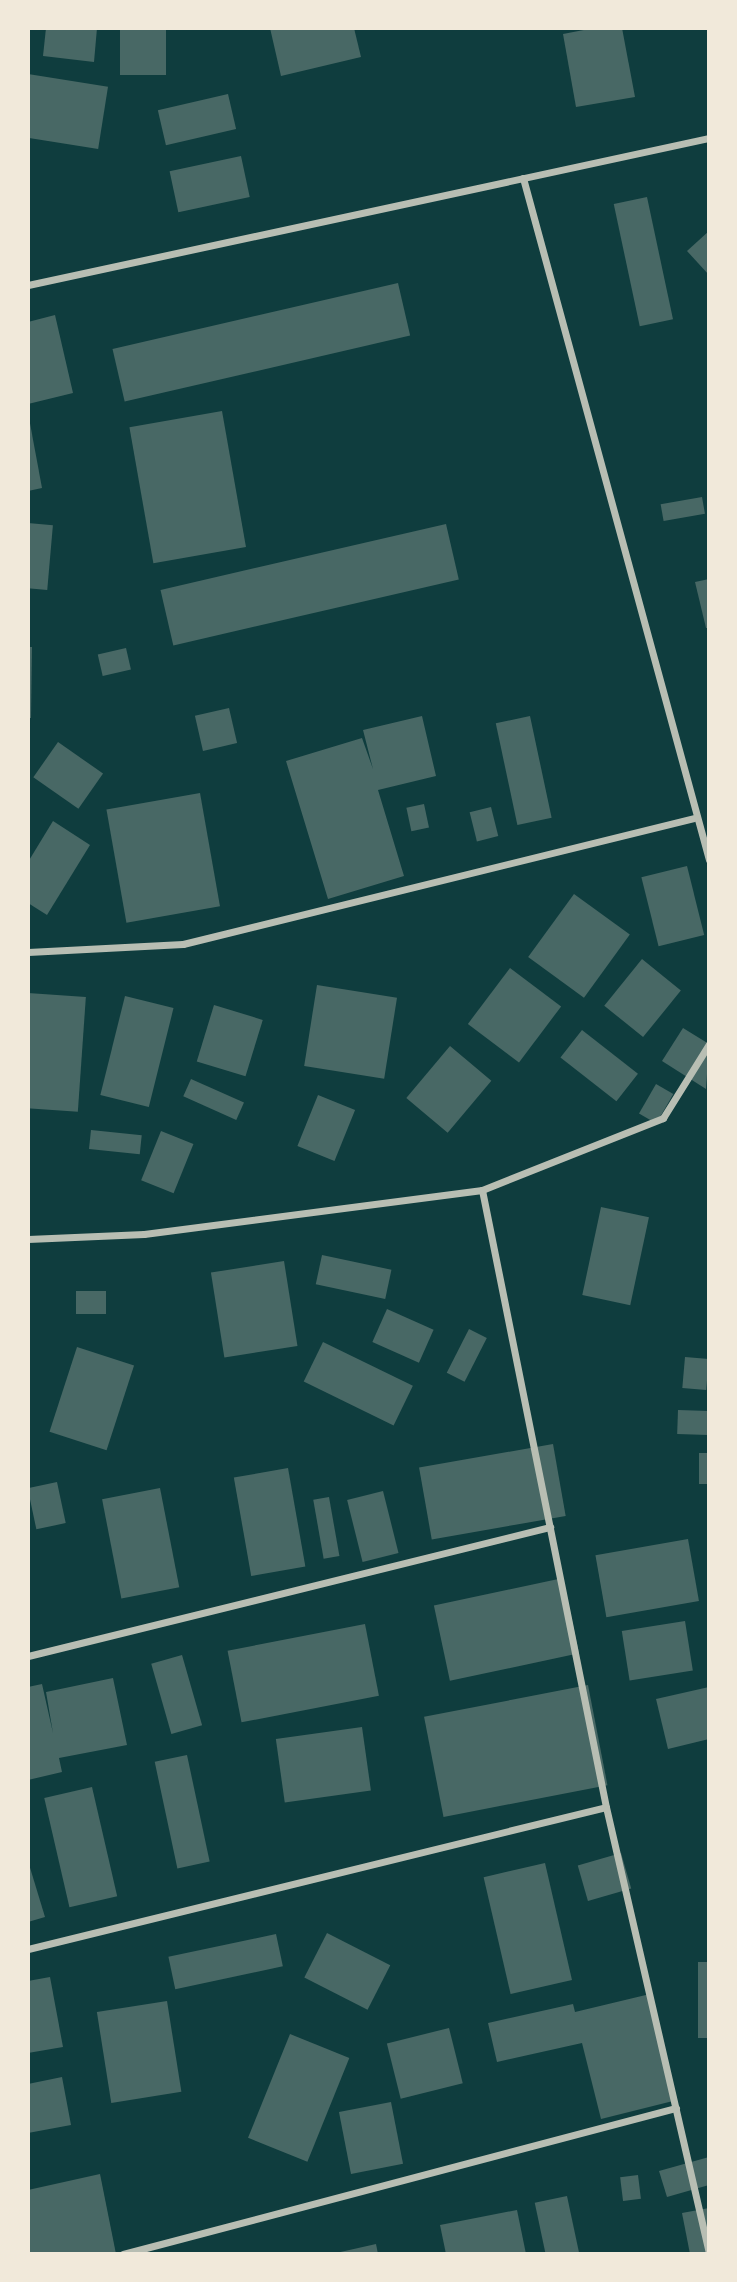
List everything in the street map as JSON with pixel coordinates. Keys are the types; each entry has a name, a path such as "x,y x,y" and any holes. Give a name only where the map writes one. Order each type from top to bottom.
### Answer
{"street":[{"path":"28,285 709,138"},
{"path":"523,178 694,818 709,860"},
{"path":"28,952 183,944 694,818"},
{"path":"28,1239 144,1234 482,1191 663,1118 709,1044"},
{"path":"482,1191 607,1807 709,2252"},
{"path":"28,1657 550,1527"},
{"path":"28,1949 607,1807"},
{"path":"124,2254 676,2108"}],"building":[{"path":"46,28 97,28 94,62 43,56"},
{"path":"120,28 166,28 166,75 120,75"},
{"path":"270,28 354,28 361,57 281,76"},
{"path":"594,28 622,28 635,97 576,107 563,34"},
{"path":"28,74 108,87 98,149 28,138"},
{"path":"228,94 236,129 166,145 158,110"},
{"path":"241,156 250,197 178,212 170,171"},
{"path":"647,197 673,319 640,326 614,204"},
{"path":"709,231 709,275 687,251"},
{"path":"398,283 410,336 125,402 113,349"},
{"path":"55,315 73,393 28,404 28,322"},
{"path":"222,411 246,547 153,563 129,427"},
{"path":"28,419 42,488 28,491"},
{"path":"702,497 705,514 664,521 661,504"},
{"path":"28,523 53,525 47,590 28,588"},
{"path":"446,524 459,580 173,645 161,590"},
{"path":"709,579 709,628 706,628 695,582"},
{"path":"28,647 32,647 31,718 28,718"},
{"path":"126,648 131,669 103,676 98,655"},
{"path":"229,708 237,743 203,751 195,716"},
{"path":"422,716 436,776 378,790 404,876 328,899 286,761 362,738 373,769 363,730"},
{"path":"530,716 552,818 517,825 496,723"},
{"path":"58,742 103,774 78,809 33,777"},
{"path":"200,793 220,906 126,923 106,809"},
{"path":"424,804 429,827 411,831 406,808"},
{"path":"491,807 498,836 477,841 470,812"},
{"path":"53,821 90,845 47,915 28,903 28,862"},
{"path":"687,866 704,935 659,946 641,877"},
{"path":"574,894 630,935 584,998 528,957"},
{"path":"642,959 681,990 643,1037 604,1006"},
{"path":"510,968 561,1007 519,1062 468,1024"},
{"path":"317,985 397,998 384,1079 304,1066"},
{"path":"28,993 86,997 78,1112 28,1108"},
{"path":"125,996 174,1008 149,1107 100,1095"},
{"path":"214,1005 263,1020 246,1076 197,1061"},
{"path":"683,1028 709,1044 706,1089 662,1061"},
{"path":"582,1030 638,1074 616,1101 560,1058"},
{"path":"450,1046 491,1081 448,1133 406,1098"},
{"path":"191,1079 244,1103 236,1120 183,1096"},
{"path":"656,1084 673,1094 656,1123 639,1113"},
{"path":"318,1095 355,1110 334,1161 297,1146"},
{"path":"91,1130 142,1135 140,1154 89,1149"},
{"path":"161,1131 193,1144 174,1193 141,1180"},
{"path":"601,1207 649,1217 630,1305 582,1295"},
{"path":"322,1255 391,1270 385,1299 316,1284"},
{"path":"284,1261 297,1346 224,1358 211,1273"},
{"path":"76,1291 106,1291 106,1314 76,1314"},
{"path":"387,1309 434,1330 419,1363 372,1342"},
{"path":"469,1329 487,1338 465,1382 447,1373"},
{"path":"323,1342 413,1386 394,1425 304,1382"},
{"path":"77,1347 134,1366 107,1450 49,1432"},
{"path":"685,1357 709,1359 706,1390 682,1388"},
{"path":"678,1410 709,1411 708,1435 677,1434"},
{"path":"553,1444 566,1516 432,1540 419,1468"},
{"path":"699,1453 709,1453 709,1484 699,1484"},
{"path":"288,1468 305,1566 251,1576 234,1478"},
{"path":"57,1482 66,1523 36,1529 28,1488"},
{"path":"160,1488 179,1587 121,1598 102,1499"},
{"path":"383,1491 398,1553 363,1562 347,1500"},
{"path":"329,1497 339,1556 324,1559 313,1500"},
{"path":"688,1539 699,1601 606,1617 595,1555"},
{"path":"563,1578 579,1653 450,1681 434,1605"},
{"path":"685,1621 693,1670 630,1680 622,1631"},
{"path":"365,1624 379,1696 242,1722 228,1651"},
{"path":"182,1655 202,1725 171,1734 151,1664"},
{"path":"113,1678 127,1745 59,1758 62,1772 28,1780 28,1687 42,1684 53,1733 46,1692"},
{"path":"588,1685 607,1785 444,1817 424,1717"},
{"path":"709,1687 709,1739 668,1749 656,1699"},
{"path":"362,1727 371,1790 285,1802 276,1739"},
{"path":"187,1755 210,1862 177,1868 155,1762"},
{"path":"92,1787 117,1896 69,1907 44,1798"},
{"path":"621,1853 631,1889 588,1901 578,1865"},
{"path":"28,1861 45,1917 28,1922"},
{"path":"545,1863 572,1980 511,1994 484,1877"},
{"path":"327,1933 390,1965 368,2010 304,1978"},
{"path":"276,1934 283,1966 175,1989 168,1957"},
{"path":"698,1962 709,1962 709,2038 698,2038"},
{"path":"50,1977 63,2047 28,2053 28,1981"},
{"path":"650,1994 677,2100 601,2119 582,2043 497,2062 488,2023 573,2004 575,2012"},
{"path":"167,2001 181,2092 111,2103 97,2012"},
{"path":"449,2028 463,2083 401,2099 387,2043"},
{"path":"290,2034 349,2058 307,2162 248,2138"},
{"path":"62,2077 71,2125 28,2133 28,2084"},
{"path":"391,2102 403,2164 351,2174 339,2112"},
{"path":"709,2157 709,2185 667,2197 659,2171"},
{"path":"100,2174 116,2254 28,2254 28,2190"},
{"path":"638,2175 641,2199 623,2201 620,2177"},
{"path":"567,2196 579,2254 546,2254 535,2203"},
{"path":"709,2208 709,2254 690,2254 682,2213"},
{"path":"517,2210 526,2254 446,2254 440,2225"},
{"path":"376,2244 378,2254 336,2254 336,2253"}]}
